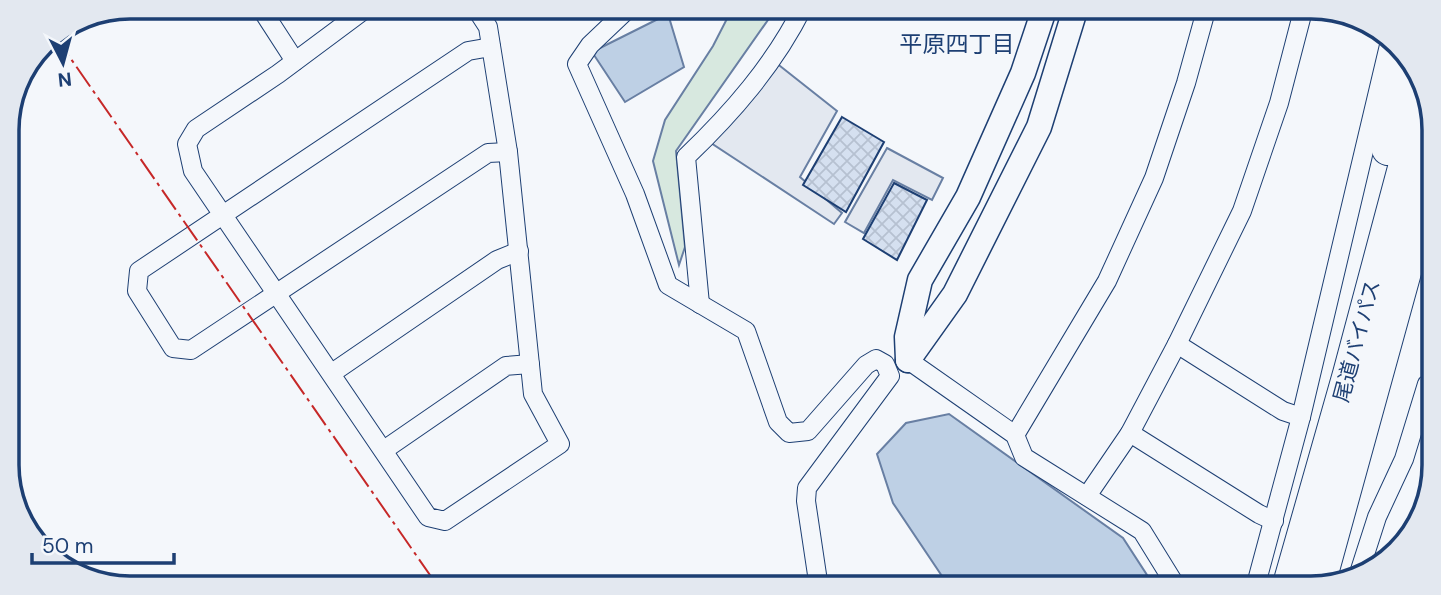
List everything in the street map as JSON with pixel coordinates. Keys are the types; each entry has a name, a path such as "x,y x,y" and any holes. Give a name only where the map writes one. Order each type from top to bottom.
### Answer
{"highway":[{"path":"1318,483 1404,71"},
{"name":"尾道バイパス","path":"1291,576 1420,109"},
{"name":"尾道バイパス","path":"1321,576 1422,209"},
{"path":"1407,262 1422,223"}],"street":[{"path":"268,19 295,61"},
{"path":"352,19 197,129 187,145 193,172 428,517 445,521 560,444 533,394 508,152 488,27 483,19"},
{"path":"617,19 590,45 577,64 635,194 668,285 746,331 778,422 789,433 808,431 866,365 876,359 885,364 890,376 807,488 806,501 817,576"},
{"path":"700,304 686,157 718,127 763,73 797,19"},
{"path":"908,360 907,337 920,279 968,197 1023,73 1041,19"},
{"path":"908,360 955,294 1039,127 1072,19"},
{"path":"1015,435 1107,281 1154,178 1186,83 1204,19"},
{"path":"1087,496 1130,433 1242,211 1279,103 1301,19"},
{"path":"491,47 468,51 139,271 137,291 173,348 191,350 488,153 508,152"},
{"path":"1258,576 1301,417 1388,51"},
{"path":"332,373 497,260 519,251"},
{"path":"920,279 955,294"},
{"path":"1177,344 1283,411 1301,417"},
{"path":"908,360 1015,435 1024,457 1142,531 1170,576"},
{"path":"384,450 506,366 530,364"},
{"path":"1362,563 1377,517 1404,459 1422,400"},
{"path":"1130,433 1274,521"}],"shaded area":[{"path":"727,19 769,19 676,151 685,247 679,265 653,161 665,120 713,46"},
{"path":"775,62 837,111 800,177 842,213 834,224 708,141"},
{"path":"887,148 943,178 932,200 893,180 864,233 845,222"}],"water":[{"path":"658,19 670,19 684,67 625,102 592,52"},
{"path":"949,414 1123,538 1147,575 942,576 893,503 877,454 906,423"}],"building":[{"path":"842,117 884,142 846,212 803,185"},
{"path":"894,183 927,200 897,260 863,239"}],"power":[{"path":"61,44 431,576"}],"district":[{"name":"平原四丁目","path":"957,44"}]}
